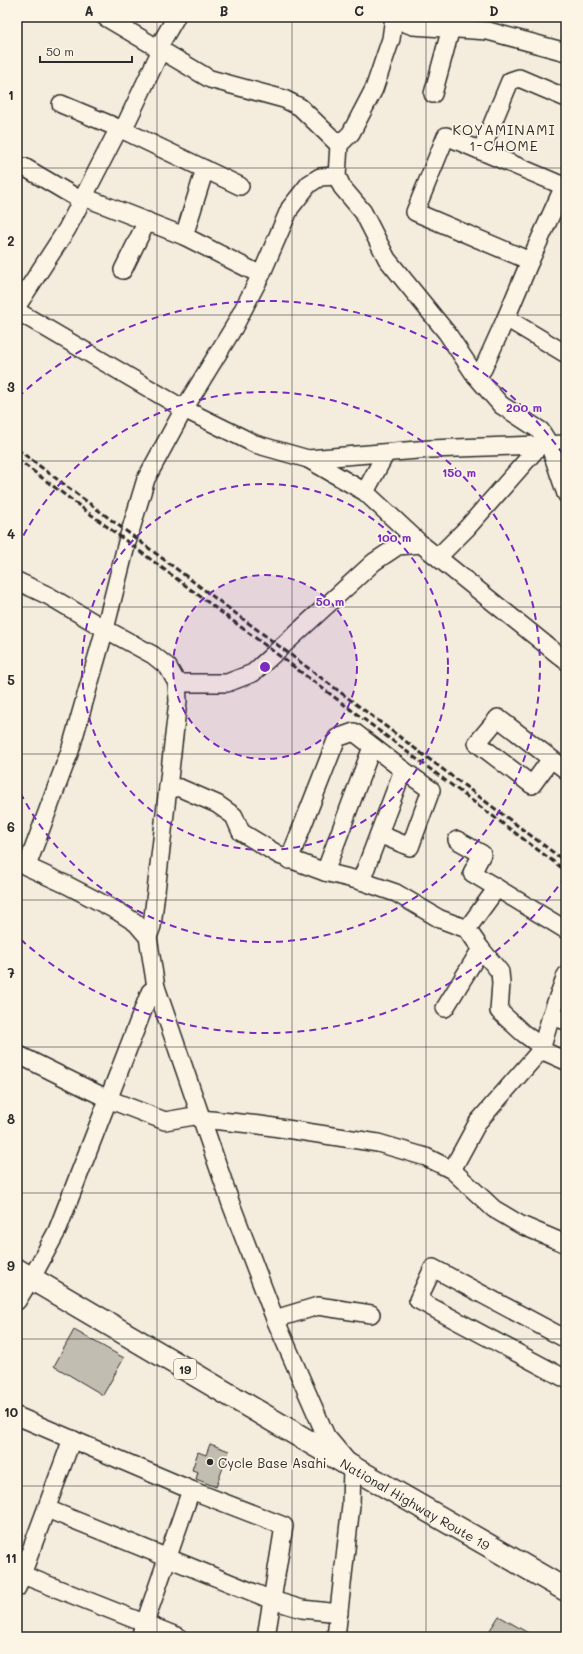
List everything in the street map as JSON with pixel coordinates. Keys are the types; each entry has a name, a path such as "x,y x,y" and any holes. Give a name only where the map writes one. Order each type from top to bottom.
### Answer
{"highway":[{"name":"National Highway Route 19","path":"24,1274 352,1468 566,1590"}],"street":[{"path":"105,17 210,79 284,99 300,108 340,145"},
{"path":"17,306 67,229 121,129 176,17"},
{"path":"566,52 488,31 413,26 394,18 391,39 374,89 351,133 340,145 336,176 342,187 363,212 387,259 447,333 474,375 501,405 541,431 566,494"},
{"path":"432,94 451,28"},
{"path":"480,151 510,82 519,78 566,98"},
{"path":"61,104 121,129 240,186"},
{"path":"474,375 483,369 530,261 565,186 446,136 415,212 530,261"},
{"path":"24,167 83,199 184,236 262,275"},
{"path":"184,236 206,169"},
{"path":"148,937 136,922 119,912 22,864 70,751 127,542 146,479 184,409 234,327 262,275 290,208 309,184 320,178 336,176"},
{"path":"124,270 146,221"},
{"path":"17,311 184,409 255,444 308,459 365,492 421,544 566,661"},
{"path":"506,318 566,354"},
{"path":"438,557 545,444"},
{"path":"308,459 430,449 566,444"},
{"path":"365,492 386,452"},
{"path":"177,683 227,683 253,673 374,562 398,546 421,544"},
{"path":"17,581 50,596 104,629 153,655 168,667 177,683 178,701 152,926 148,937 156,986 231,1204 275,1319 326,1436 352,1468 350,1505 336,1637"},
{"path":"289,860 337,738 354,732 431,790 410,847 380,834"},
{"path":"325,872 372,747"},
{"path":"551,759 566,770"},
{"path":"362,881 403,770"},
{"path":"168,787 180,788 217,804 234,816 241,832 289,860 325,872 362,881 396,893 440,919 467,929 500,972 501,982 499,1011 542,1048 566,1061"},
{"path":"457,840 482,854 472,873 566,930"},
{"path":"467,929 497,888"},
{"path":"445,1008 481,949"},
{"path":"452,1170 478,1122 542,1048 558,1019 566,975"},
{"path":"17,1301 24,1274 36,1270 57,1231 150,992 156,986"},
{"path":"17,1054 108,1099 166,1121 200,1117 260,1125 378,1143 426,1157 452,1170 494,1209 521,1225 566,1244"},
{"path":"566,1339 433,1268 418,1300 566,1379"},
{"path":"275,1319 318,1306 371,1314"},
{"path":"17,1416 191,1490 284,1526 266,1637"},
{"path":"72,1439 20,1581 143,1631 179,1637"},
{"path":"143,1631 191,1490"},
{"path":"47,1509 272,1600 302,1609 339,1613"}],"building":[{"path":"74,1330 124,1358 103,1395 54,1366"},
{"name":"Cycle Base Asahi","path":"210,1444 229,1451 216,1487 196,1479 198,1472 192,1470 198,1452 206,1455"},
{"path":"499,1616 535,1637 496,1637 488,1633"}],"railway":[{"path":"17,449 566,862"},
{"path":"17,459 566,871"}],"place":[{"name":"Cycle Base Asahi","path":"210,1462"}],"district":[{"name":"KOYAMINAMI 1-CHOME","path":"504,138"}]}
